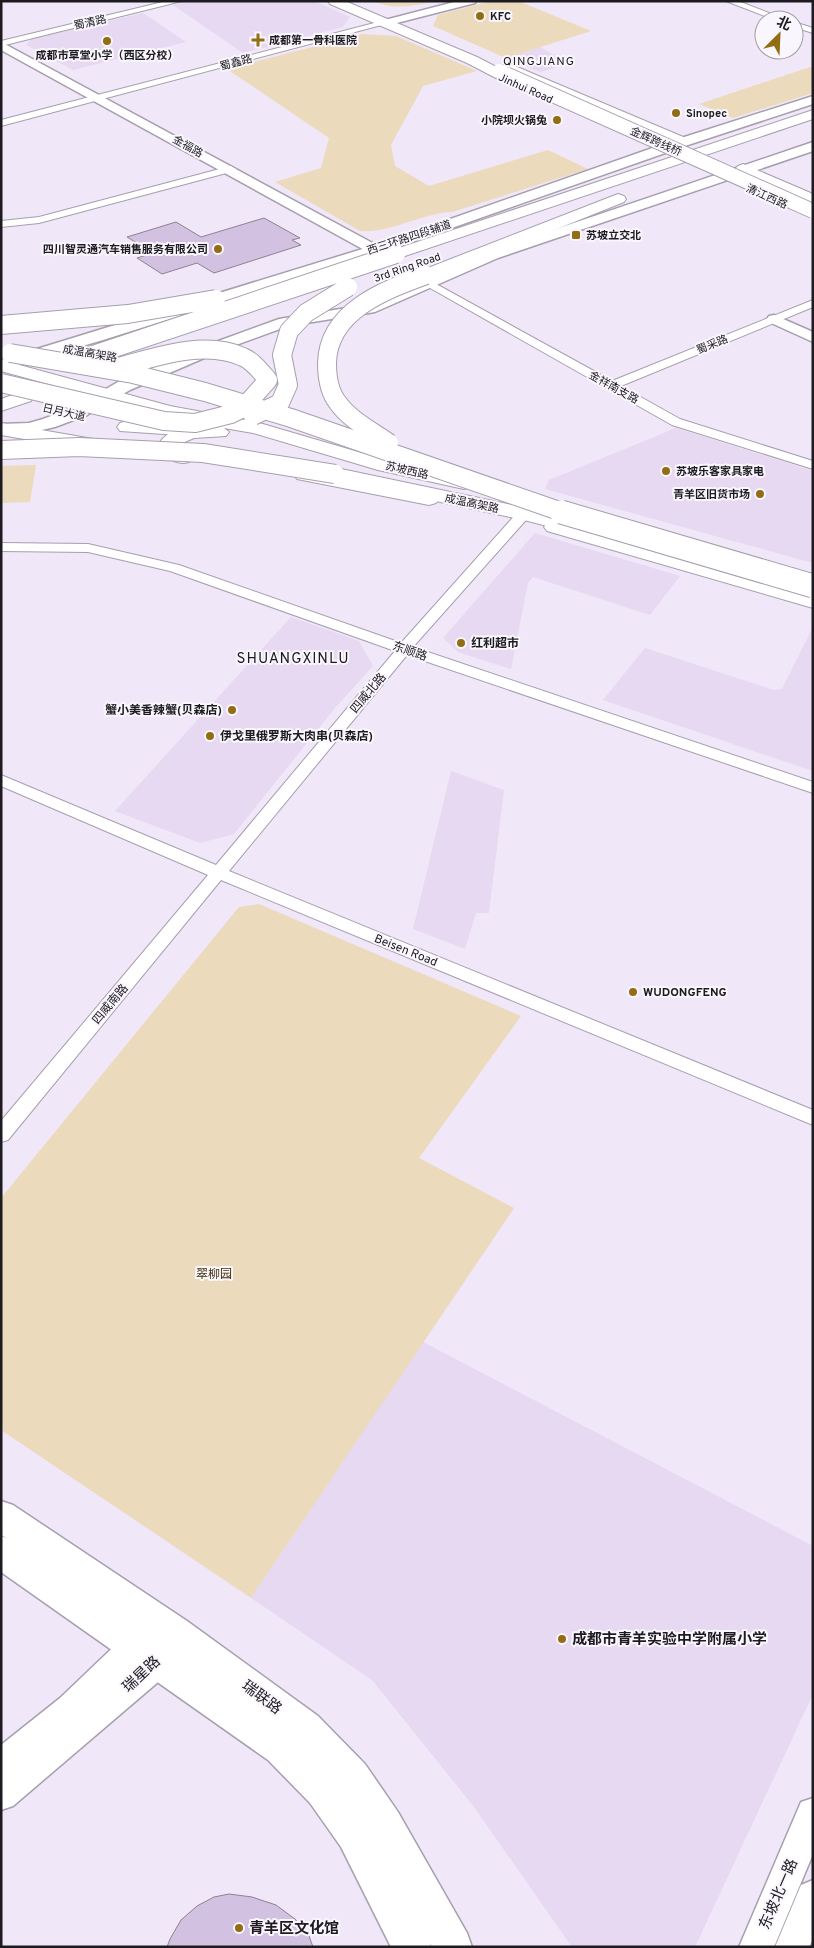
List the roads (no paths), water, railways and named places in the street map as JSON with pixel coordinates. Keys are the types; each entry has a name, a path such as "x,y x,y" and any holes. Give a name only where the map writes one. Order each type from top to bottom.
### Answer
{"main road":[{"name":"Jinhui Road","path":"334,1 472,60 494,73 663,149"},
{"name":"Jinhui Road","path":"357,1 683,142"},
{"path":"486,58 504,71"},
{"path":"472,60 504,71"},
{"name":"金辉跨线桥","path":"504,71 813,205"},
{"name":"金辉跨线桥","path":"504,71 813,211"},
{"name":"西三环路四段辅道","path":"1,365 133,326 387,246 683,142 813,100"},
{"name":"3rd Ring Road","path":"1,405 24,397 87,382 344,280 396,254 813,114"},
{"path":"397,448 364,426 340,406 330,390 326,363 329,343 352,311 384,290 422,274 618,198 813,131"},
{"path":"1,429 29,428 49,423 81,411 110,396 136,391 316,322 369,309 422,274 493,255 813,146"},
{"name":"清江西路","path":"743,169 813,200"},
{"name":"清江西路","path":"722,176 813,216"},
{"name":"3rd Ring Road","path":"1,385 344,280 422,274"},
{"path":"1,325 128,314 344,280"},
{"path":"127,427 190,430 211,427 246,420 280,403 288,385 282,355 289,331 306,313 344,280"},
{"name":"成温高架路","path":"1,338 116,357 196,377 263,398 397,448 459,476"},
{"path":"1,385 164,421 195,423 231,414 243,408 268,380 252,362 241,356 219,351 171,353 87,382 81,394 17,420 1,429"},
{"path":"1,352 65,361 133,374 205,392 292,418 547,508 813,586"},
{"name":"苏坡西路","path":"1,365 87,382 110,396 168,411 256,428 385,466 601,517 813,580"},
{"name":"日月大道","path":"1,397 127,427"},
{"name":"成温高架路","path":"127,427 336,474 527,514 813,596"},
{"name":"苏坡西路","path":"1,429 143,454 316,476 521,517 813,602"},
{"path":"182,458 171,449 170,442 176,437 195,432 210,431 385,466"},
{"path":"1,450 79,447 203,453 336,474"},
{"name":"瑞联路","path":"1,1516 281,1746 323,1790 354,1834 412,1947"},
{"name":"瑞联路","path":"1,1552 157,1646 305,1729 352,1777 385,1825 453,1947"}],"street":[{"name":"蜀清路","path":"1,44 178,1"},
{"name":"蜀鑫路","path":"1,123 471,1"},
{"path":"730,1 755,10"},
{"name":"金福路","path":"1,44 231,169 373,249"},
{"path":"1,224 39,220 231,169"},
{"name":"金祥南支路","path":"422,274 611,386 689,428 813,465"},
{"name":"蜀采路","path":"611,386 813,303"},
{"path":"774,319 813,338"},
{"name":"四威北路","path":"219,873 404,649 521,517"},
{"name":"东顺路","path":"1,547 88,548 174,568 404,649 813,788"},
{"name":"Beisen Road","path":"1,780 219,873 813,1118"},
{"name":"四威南路","path":"1,1135 219,873"},
{"name":"瑞星路","path":"1,1766 71,1708 157,1646"},
{"name":"瑞星路","path":"1,1794 157,1646"},
{"name":"东坡北一路","path":"756,1947 813,1814"},
{"path":"792,1947 813,1897"}],"place":[{"name":"KFC","path":"480,16"},
{"name":"成都第一骨科医院","path":"258,40"},
{"name":"成都市草堂小学（西区分校）","path":"107,41"},
{"name":"Sinopec","path":"676,113"},
{"name":"小院坝火锅兔","path":"557,120"},
{"name":"苏坡立交北","path":"576,235"},
{"name":"四川智灵通汽车销售服务有限公司","path":"218,249"},
{"name":"苏坡乐客家具家电","path":"666,471"},
{"name":"青羊区旧货市场","path":"760,494"},
{"name":"红利超市","path":"461,643"},
{"name":"蟹小美香辣蟹(贝森店)","path":"232,710"},
{"name":"伊戈里·俄罗斯大肉串(贝森店)","path":"210,736"},
{"name":"WUDONGFENG","path":"633,992"},
{"name":"成都市青羊实验中学附属小学","path":"562,1639"},
{"name":"青羊区文化馆","path":"239,1928"}],"district":[{"name":"QINGJIANG","path":"539,61"},
{"name":"SHUANGXINLU","path":"293,658"}],"park label":[{"name":"翠柳园","path":"214,1274"}]}
